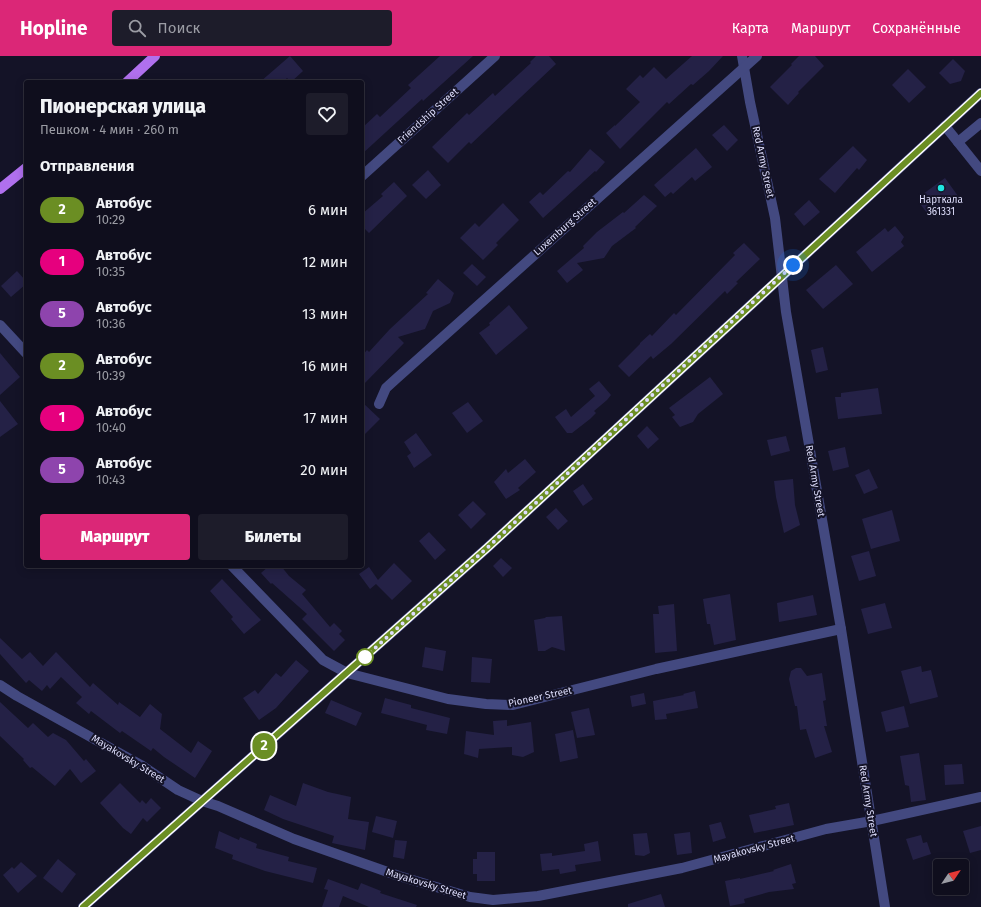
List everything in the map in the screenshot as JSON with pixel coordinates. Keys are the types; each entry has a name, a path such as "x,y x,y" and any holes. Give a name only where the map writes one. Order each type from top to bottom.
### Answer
{"main road":[{"path":"129,80 154,56"},
{"path":"0,189 24,170"}],"street":[{"name":"Friendship Street","path":"364,174 494,56"},
{"name":"Red Army Street","path":"742,56 774,218 786,312 841,629 885,907"},
{"name":"Luxemburg Street","path":"380,404 386,388 396,378 757,56"},
{"path":"83,907 487,548 981,93"},
{"path":"958,142 981,123"},
{"path":"945,126 981,170"},
{"path":"0,325 24,350"},
{"name":"Pioneer Street","path":"234,568 323,660 347,673 448,699 486,704 513,704 656,669 841,629"},
{"name":"Mayakovsky Street","path":"0,685 17,696 142,765 178,790 202,801 218,806 294,839 398,876 470,897 493,900 538,896 682,868 826,829 872,821 981,797"}],"building":[{"path":"290,56 303,71 293,80 289,80 287,78 285,80 262,80"},
{"path":"440,56 473,56 423,101 422,99 364,152 364,126 377,114 380,117 411,88 408,85"},
{"path":"536,56 549,56 556,64 471,144 469,142 448,163 432,147 467,113 469,115 493,93 495,96 531,63 530,62"},
{"path":"692,56 723,56 693,85 691,84 669,104 667,102 620,149 606,133 640,102 626,89 640,75 643,78 654,67 666,79"},
{"path":"799,56 815,56 824,66 798,92 799,93 788,105 770,87"},
{"path":"953,59 965,71 961,81 950,84 939,73"},
{"path":"908,69 926,87 909,103 892,85"},
{"path":"724,125 738,140 727,151 712,135"},
{"path":"853,146 867,160 859,170 857,168 835,193 819,179"},
{"path":"696,148 712,167 695,181 692,177 673,194 671,192 665,197 654,185"},
{"path":"590,149 605,162 596,172 595,171 543,218 529,202 540,192 543,195 568,171 570,172"},
{"path":"428,170 441,185 426,199 412,185"},
{"path":"945,178 958,196 930,217 918,201 924,196 923,194"},
{"path":"394,182 407,196 369,233 364,228 364,212 383,196 381,194"},
{"path":"644,195 657,206 635,227 636,228 612,246 604,258 577,263 583,270 567,283 557,271 584,248 583,246 597,232 623,212 624,213"},
{"path":"809,200 820,212 804,226 794,214"},
{"path":"503,203 519,220 496,243 498,245 483,260 460,238 475,223 479,227"},
{"path":"895,226 904,237 901,242 904,246 872,272 856,252 885,228 888,232"},
{"path":"744,243 760,259 736,282 738,283 727,294 725,291 671,344 653,359 651,356 629,377 618,366 650,334 652,336 674,313 676,315 735,255 733,253"},
{"path":"472,264 486,277 477,286 463,273"},
{"path":"836,265 853,284 823,309 806,290"},
{"path":"17,271 24,279 24,286 11,297 1,286"},
{"path":"438,279 454,293 450,303 433,311 425,329 398,337 404,343 364,384 364,354 367,350 369,352 390,329 428,294 426,293"},
{"path":"509,305 528,328 496,355 479,333 490,325 489,323"},
{"path":"823,347 828,370 816,373 811,350"},
{"path":"0,353 20,377 0,395"},
{"path":"710,377 723,394 698,414 693,422 680,427 672,417 675,415 669,408"},
{"path":"599,381 611,395 594,411 596,413 590,419 572,433 567,433 555,417 566,409 571,417 595,396 589,389"},
{"path":"878,388 882,414 838,419 835,397 841,397 841,393"},
{"path":"0,401 18,424 0,437"},
{"path":"468,402 483,421 467,433 452,413"},
{"path":"364,404 380,419 364,435"},
{"path":"647,426 659,439 648,449 637,436"},
{"path":"416,433 432,455 414,468 407,456 411,453 404,442"},
{"path":"786,436 790,451 771,456 767,440"},
{"path":"845,447 849,467 833,471 828,451"},
{"path":"525,459 536,472 518,488 520,490 506,499 494,482 506,469 508,473"},
{"path":"869,469 878,488 864,494 855,475"},
{"path":"793,479 795,505 800,525 784,533 774,481"},
{"path":"583,484 593,499 583,506 573,491"},
{"path":"473,501 486,514 471,529 458,515"},
{"path":"556,508 568,521 558,530 546,517"},
{"path":"892,510 900,541 871,549 862,519"},
{"path":"429,532 446,550 435,560 419,541"},
{"path":"869,551 876,576 859,581 851,556"},
{"path":"501,558 512,568 503,577 493,566"},
{"path":"394,563 412,581 392,600 376,584 370,589 359,574 369,567 378,580"},
{"path":"267,568 283,568 289,576 306,590 302,594 330,627 334,623 342,631 339,634 345,640 334,651 302,619 307,614 272,583 271,584 261,573"},
{"path":"222,579 261,620 244,634 231,619 233,617 210,591"},
{"path":"730,594 736,640 714,645 710,624 707,624 703,599"},
{"path":"813,595 817,615 779,622 777,603"},
{"path":"885,603 892,628 868,634 861,609"},
{"path":"674,604 677,651 655,653 653,614 659,614 658,606"},
{"path":"562,616 565,651 552,647 545,651 538,651 534,620 546,617"},
{"path":"0,638 22,659 30,652 43,666 56,652 90,687 93,683 118,705 119,702 140,717 150,704 162,714 160,729 191,753 198,741 212,751 195,778 153,748 151,751 122,731 120,733 91,711 89,714 76,703 82,697 61,677 50,689 47,685 42,691 29,680 26,683 0,654"},
{"path":"425,647 446,651 443,671 422,667"},
{"path":"472,657 492,659 490,683 471,682"},
{"path":"296,660 309,671 276,708 259,720 243,698 255,690 258,694 276,673 281,677"},
{"path":"921,666 922,672 931,670 938,697 910,704 901,671"},
{"path":"796,668 801,668 807,676 822,673 826,700 823,701 827,726 824,726 832,752 815,758 806,729 800,730 797,706 795,706 789,679 791,671"},
{"path":"695,691 698,708 666,714 667,719 655,720 653,701 684,695 683,694"},
{"path":"644,693 646,704 632,707 630,696"},
{"path":"385,698 411,705 411,708 450,718 447,734 426,730 427,725 381,713"},
{"path":"331,700 362,713 356,726 325,713"},
{"path":"0,702 28,728 33,723 48,737 53,733 66,740 84,761 86,759 96,771 81,783 70,769 55,786 32,767 30,768 23,760 24,759 0,736"},
{"path":"904,706 909,727 886,732 881,712"},
{"path":"589,708 595,735 577,738 571,712"},
{"path":"507,720 507,726 531,722 534,752 523,757 512,755 512,747 479,749 478,758 464,754 466,731 494,735 493,721"},
{"path":"573,730 578,758 560,762 555,734"},
{"path":"919,753 926,800 911,802 909,786 905,785 900,756"},
{"path":"962,764 964,784 945,785 944,765"},
{"path":"120,783 140,803 142,800 146,804 151,798 161,808 147,822 143,818 131,834 123,828 100,803"},
{"path":"303,783 328,792 351,797 348,819 369,822 365,850 332,843 334,836 283,819 264,810 270,795 296,806"},
{"path":"789,803 794,825 754,833 749,815 776,809 775,806"},
{"path":"376,816 397,821 393,838 372,832"},
{"path":"721,822 726,838 713,842 709,825"},
{"path":"981,826 981,850 970,853 963,831"},
{"path":"219,831 239,840 240,837 257,844 256,848 289,857 288,861 317,868 313,883 265,871 232,859 233,855 215,848"},
{"path":"690,832 692,853 677,855 674,834"},
{"path":"647,833 650,853 644,856 635,855 633,834"},
{"path":"921,835 923,843 927,842 931,854 913,860 906,839"},
{"path":"395,840 407,841 404,859 393,857"},
{"path":"598,841 601,861 575,865 576,871 560,874 559,869 542,871 540,854 552,853 552,856 585,851 584,844"},
{"path":"477,852 495,852 495,881 477,881 477,874 473,874 473,859 477,859"},
{"path":"58,859 76,874 62,893 43,878"},
{"path":"21,862 37,876 18,893 3,875 12,867 14,869"},
{"path":"791,864 796,883 792,884 794,889 769,892 744,899 745,903 730,906 725,881 774,871 773,870"},
{"path":"328,879 358,890 361,883 381,891 380,893 417,905 416,907 369,907 343,896 339,907 322,907 328,890 324,889"},
{"path":"661,894 665,907 628,907 628,904"}],"bus line":[{"name":"2","path":"83,907 487,548 981,93"}],"place":[{"name":"Нарткала 361331","path":"941,188"}],"route":[{"path":"365,657 487,548 793,265"}]}
